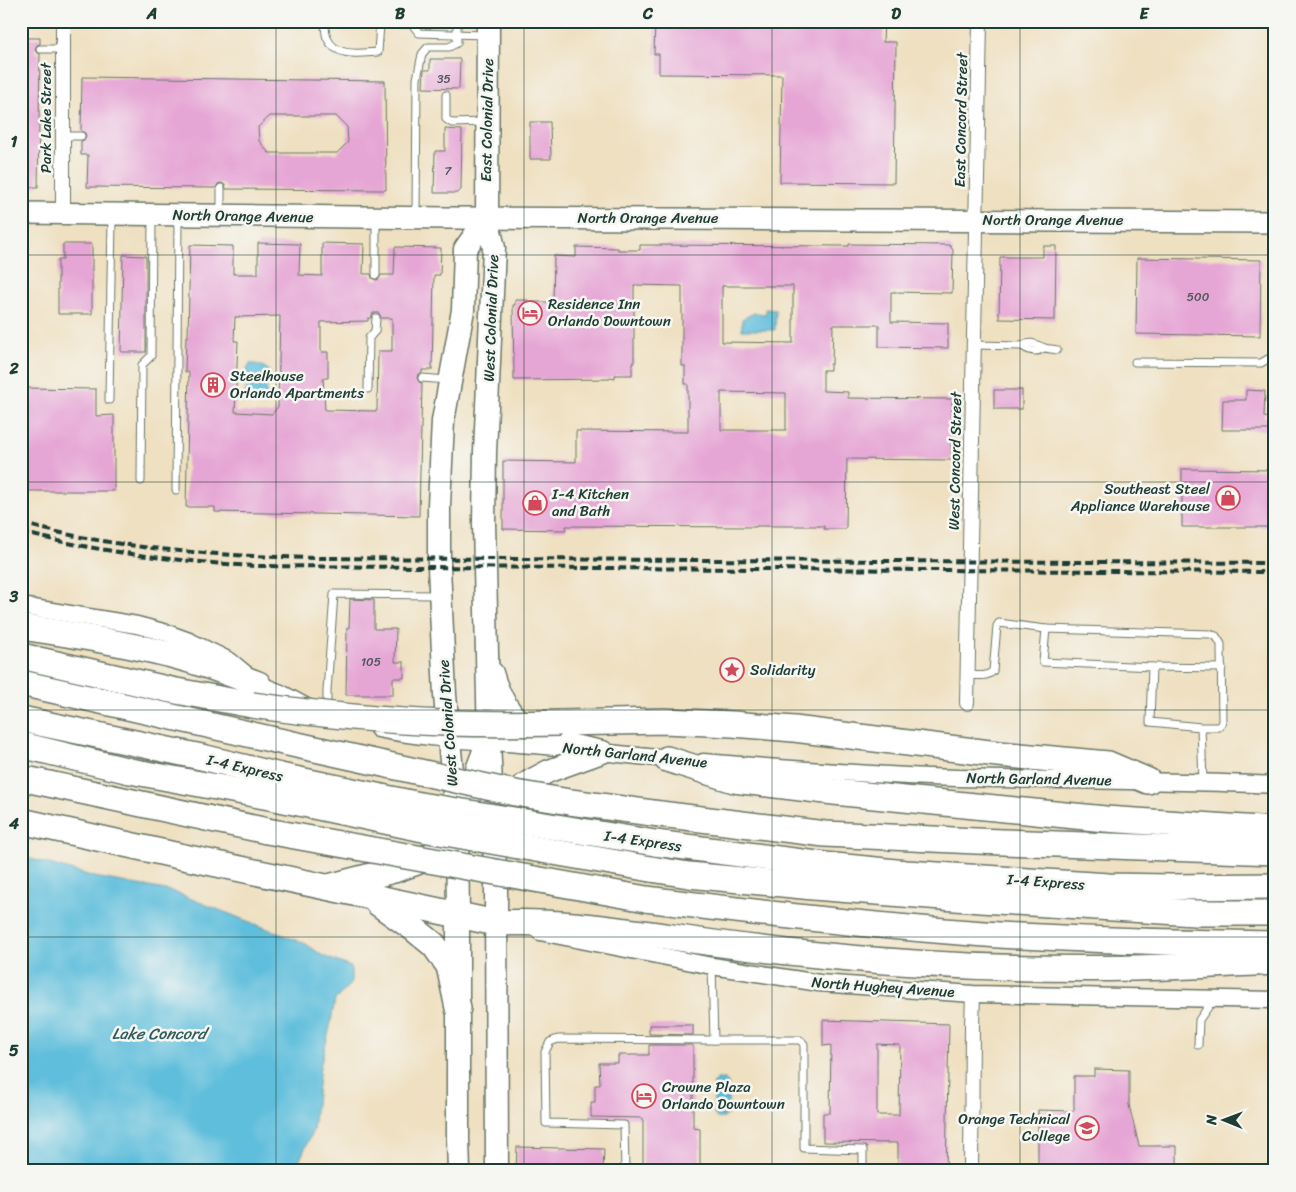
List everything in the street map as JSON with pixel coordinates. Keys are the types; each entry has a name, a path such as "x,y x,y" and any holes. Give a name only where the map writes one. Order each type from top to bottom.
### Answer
{"highway":[{"name":"East Colonial Drive","path":"487,218 488,28"},
{"name":"West Colonial Drive","path":"459,1171 457,835 448,739 438,530 443,421 463,310 465,249 487,218"},
{"name":"West Colonial Drive","path":"487,218 494,248 484,474 484,550 489,742 496,886 497,1171"},
{"path":"21,627 113,642 163,653 210,667 255,694 298,711 390,720 466,724 664,721 794,729 998,754 1108,764 1148,781"},
{"path":"486,640 496,686 504,704 524,726 546,739 602,752"},
{"path":"21,656 171,690 255,694"},
{"path":"21,683 288,744 515,793 570,802 825,834 976,842 1275,852"},
{"name":"I-4 Express","path":"21,719 196,756 277,787 428,830 689,875 981,900 1195,913 1275,913"},
{"path":"457,835 489,742"},
{"name":"I-4 Express","path":"21,745 130,771 420,805 655,843 825,865 906,873 1109,886 1275,886"},
{"path":"327,887 394,870 433,855 492,806 532,780 549,771 602,752"},
{"path":"667,760 734,780 834,792 1097,818 1275,830"},
{"path":"21,778 267,831 646,899 827,920 977,933 1126,941 1275,944"},
{"path":"21,821 496,923 521,922 594,926 773,951 861,960 932,964 1028,968 1107,968 1275,962"},
{"path":"368,896 414,928 434,945 449,966 458,1008"}],"main road":[{"name":"North Orange Avenue","path":"21,213 416,218 1275,222"}],"street":[{"name":"Park Lake Street","path":"62,21 63,214"},
{"name":"East Concord Street","path":"975,220 980,21"},
{"name":"West Concord Street","path":"966,703 975,220"},
{"name":"North Garland Avenue","path":"21,606 119,622 189,640 230,661 255,694 281,693 327,716 402,734 602,752 667,760 783,769 917,776 1275,784"},
{"name":"North Hughey Avenue","path":"496,923 712,966 819,983 973,994 1275,1000"},
{"path":"971,1171 973,994"}],"lane":[{"path":"325,21 326,36 333,48 351,54 378,52 378,23 412,24 419,33 457,35 488,28"},
{"path":"416,218 417,79 422,54 428,47 448,47 457,43 457,21"},
{"path":"40,49 62,49"},
{"path":"446,95 446,119 452,123 487,122"},
{"path":"63,136 81,136"},
{"path":"221,188 221,216"},
{"path":"109,400 112,215"},
{"path":"141,481 142,365 151,356 152,215"},
{"path":"176,490 178,215"},
{"path":"376,217 376,274"},
{"path":"368,389 369,338 375,331 376,318"},
{"path":"974,345 1022,346 1027,350 1039,351 1044,348 1057,350"},
{"path":"1134,362 1261,363 1275,355"},
{"path":"368,378 377,378"},
{"path":"422,378 450,380"},
{"path":"327,716 334,594 440,595"},
{"path":"967,675 986,676 991,674 997,626 999,623 1046,629 1210,634 1216,636 1221,644 1222,724 1219,727 1202,727 1150,722 1152,667"},
{"path":"1046,629 1043,662 1222,668"},
{"path":"1202,727 1202,782"},
{"path":"712,966 716,1040"},
{"path":"1198,1045 1199,1020 1214,1000"},
{"path":"624,1171 624,1125 546,1124 545,1052 550,1042 558,1039 800,1040 804,1044 804,1148 863,1150 863,1171"}],"water":[{"path":"766,309 776,310 775,330 742,330 742,319 754,313 766,314"},
{"path":"250,364 262,366 269,371 269,384 266,389 268,398 266,400 262,401 247,397 245,394 248,387 256,385 250,378 247,370"},
{"name":"Lake Concord","path":"21,856 95,877 171,891 306,944 323,956 351,967 351,983 335,1000 320,1067 313,1130 295,1171 21,1171"},
{"path":"717,1079 725,1079 728,1083 728,1114 724,1118 717,1118 714,1114 714,1083"}],"building":[{"path":"655,21 884,21 883,42 896,42 894,183 780,182 782,75 659,74 659,54 654,54"},
{"path":"21,38 40,38 40,44 35,49 40,54 38,187 21,187"},
{"path":"430,59 460,59 459,89 423,88 424,70 430,70"},
{"path":"82,77 385,81 386,190 226,189 225,185 221,183 216,188 87,187 88,155 81,155 81,141 86,136 81,131","holes":["270,116 336,116 347,127 348,142 337,153 269,153 259,141 258,127"]},
{"path":"530,122 550,122 551,159 530,159"},
{"path":"445,129 462,130 461,190 457,193 434,193 435,151 445,151"},
{"name":"Steelhouse Orlando Apartments","path":"258,243 300,244 299,275 322,276 322,243 364,244 363,274 371,274 372,278 376,280 381,275 394,275 395,247 441,248 440,275 434,275 432,370 422,370 422,373 417,378 422,383 419,516 215,512 215,507 186,507 189,372 185,372 186,337 188,337 190,245 233,246 233,274 258,274","holes":["373,313 379,313 381,318 392,318 392,351 378,351 377,411 325,410 323,378 328,378 328,352 321,352 321,322 368,321 368,318 371,318","280,316 278,407 272,414 235,412 238,341 234,341 235,317"]},
{"path":"63,244 92,244 92,314 58,314 58,260 63,260"},
{"path":"849,244 949,245 953,250 952,293 891,292 891,322 948,323 948,348 879,347 879,325 833,325 832,364 830,364 830,370 823,370 823,391 848,392 848,398 952,399 951,460 847,459 846,529 824,529 824,526 566,526 566,530 503,529 503,461 576,462 576,431 688,432 688,384 685,384 685,366 682,366 682,286 634,285 634,363 632,363 632,375 615,375 615,378 610,377 610,379 514,380 513,305 515,305 515,300 553,302 554,256 576,257 576,247 640,250 640,245 849,246","holes":["722,286 793,286 793,343 722,342","721,392 786,393 786,430 721,430"]},
{"path":"1043,246 1056,246 1055,320 999,319 1000,257 1043,257"},
{"path":"123,255 146,256 146,352 121,352"},
{"path":"1137,258 1261,260 1260,336 1136,334"},
{"path":"21,388 96,389 96,416 114,415 114,491 21,491"},
{"path":"994,390 1022,390 1022,409 994,409"},
{"path":"1246,390 1265,391 1264,417 1270,418 1270,430 1222,430 1223,400 1246,400"},
{"name":"Southeast Steel Appliance Warehouse","path":"1182,469 1275,470 1275,527 1182,527"},
{"path":"350,599 374,600 374,629 396,629 395,662 404,662 404,678 393,678 393,695 346,695 347,628 349,628"},
{"path":"823,1020 949,1024 946,1171 898,1171 898,1143 823,1142 823,1113 830,1113 831,1045 823,1046","holes":["877,1044 900,1045 899,1115 877,1115"]},
{"path":"649,1025 693,1025 693,1035 649,1034"},
{"name":"Crowne Plaza Orlando Downtown","path":"649,1045 693,1045 693,1128 700,1129 700,1171 643,1171 643,1118 591,1117 591,1102 595,1102 595,1085 600,1085 599,1063 618,1063 618,1055 649,1055"},
{"name":"Orange Technical College","path":"1094,1069 1129,1070 1129,1105 1139,1146 1177,1146 1177,1171 1038,1171 1038,1110 1074,1111 1074,1076 1094,1076"},
{"path":"517,1147 604,1149 603,1171 516,1171"}],"railway":[{"path":"21,523 95,540 168,550 280,557 1275,563"},
{"path":"21,532 78,545 136,555 254,566 1275,572"}],"place":[{"name":"Residence Inn Orlando Downtown","path":"530,313"},
{"name":"Steelhouse Orlando Apartments","path":"213,385"},
{"name":"Southeast Steel Appliance Warehouse","path":"1228,498"},
{"name":"I-4 Kitchen and Bath","path":"535,503"},
{"name":"Solidarity","path":"732,670"},
{"name":"Crowne Plaza Orlando Downtown","path":"644,1096"},
{"name":"Orange Technical College","path":"1087,1128"}]}
